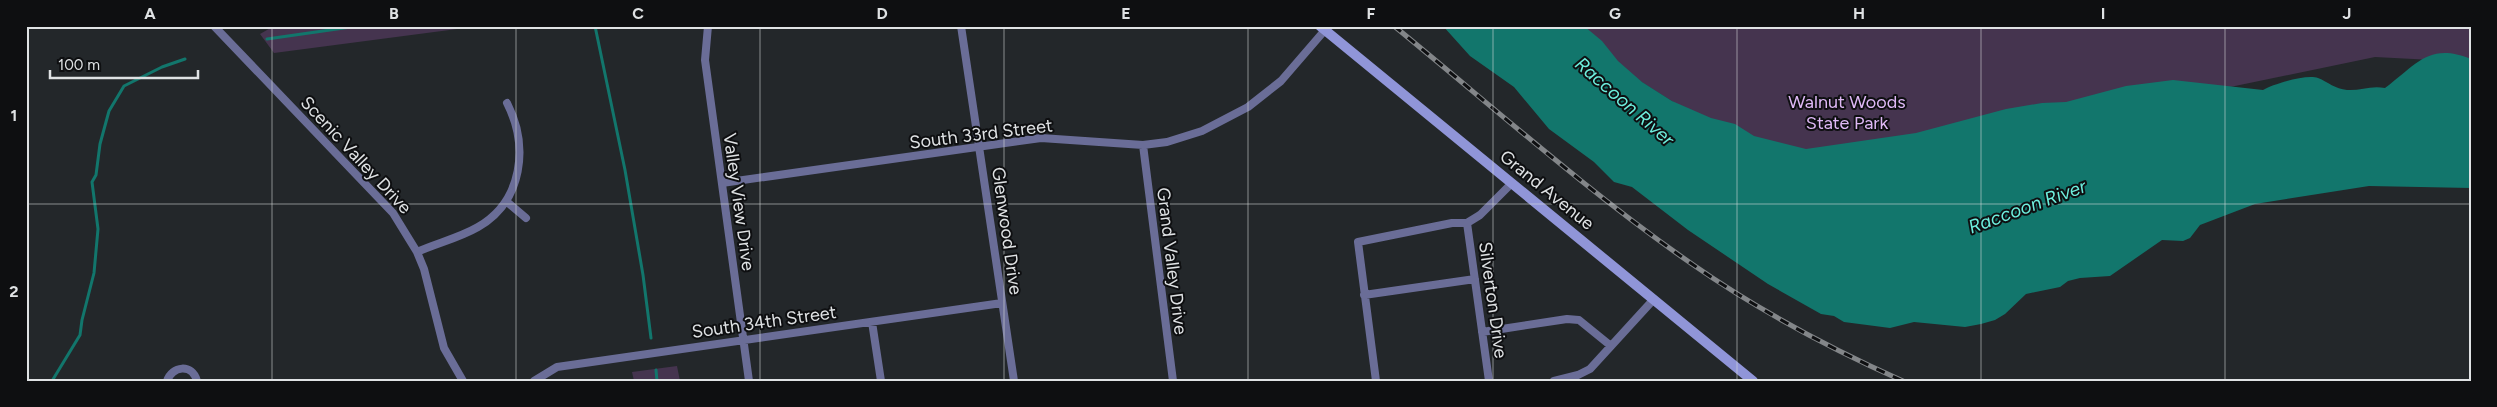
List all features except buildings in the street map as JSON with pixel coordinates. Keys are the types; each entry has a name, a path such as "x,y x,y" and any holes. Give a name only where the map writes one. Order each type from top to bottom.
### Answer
{"main road":[{"name":"Grand Avenue","path":"1322,28 1753,381"}],"street":[{"name":"Scenic Valley Drive","path":"214,26 376,193 393,213 417,252 424,270 444,348 463,381"},
{"name":"Valley View Drive","path":"708,26 705,60 749,381"},
{"name":"Glenwood Drive","path":"961,26 1014,381"},
{"name":"South 33rd Street","path":"722,184 1041,138 1142,146 1167,142 1202,131 1248,108 1281,81 1322,28"},
{"path":"417,252 478,227 490,218 506,201 518,175 521,147 518,130 507,103"},
{"name":"Grand Valley Drive","path":"1142,146 1173,381"},
{"path":"1376,381 1358,242 1452,223 1467,224 1480,215 1512,182"},
{"path":"506,201 526,218"},
{"name":"Silverton Drive","path":"1467,224 1489,381"},
{"path":"1364,295 1475,279"},
{"path":"1554,381 1578,375 1590,369 1654,299"},
{"name":"South 34th Street","path":"534,381 557,367 1002,303"},
{"path":"1482,332 1567,319 1579,320 1611,346"},
{"path":"872,322 881,381"},
{"path":"167,381 170,373 176,369 183,368 190,370 197,381"}],"green space":[{"path":"274,26 480,26 274,53 260,34"},
{"name":"Walnut Woods State Park","path":"1552,26 2471,26 2471,62 2375,57 2071,120 1830,200"},
{"path":"677,366 680,381 634,381 632,372"}],"water":[{"name":"Raccoon River","path":"1443,26 1584,26 1602,41 1618,61 1642,82 1672,101 1711,118 1735,124 1754,136 1806,149 1916,133 2006,109 2042,103 2066,102 2126,86 2173,80 2263,90 2290,80 2313,77 2343,89 2385,88 2424,58 2434,54 2457,54 2471,59 2471,188 2369,186 2255,204 2200,225 2190,238 2183,241 2162,240 2110,276 2080,278 2068,281 2060,287 2026,294 2005,314 1995,320 1981,324 1965,327 1914,322 1890,328 1844,322 1834,316 1821,314 1768,284 1688,230 1632,187 1614,182 1594,162 1549,129 1514,87 1470,56"}],"waterway":[{"path":"267,39 358,26"},
{"path":"595,26 625,170 643,275 651,338"},
{"path":"52,381 80,335 94,273 98,229 92,182 96,175 100,144 109,111 124,86 162,67 185,59"},
{"path":"656,370 657,381"}],"railway":[{"path":"1394,26 1615,208 1692,264 1768,313 1848,355 1903,381"}]}
